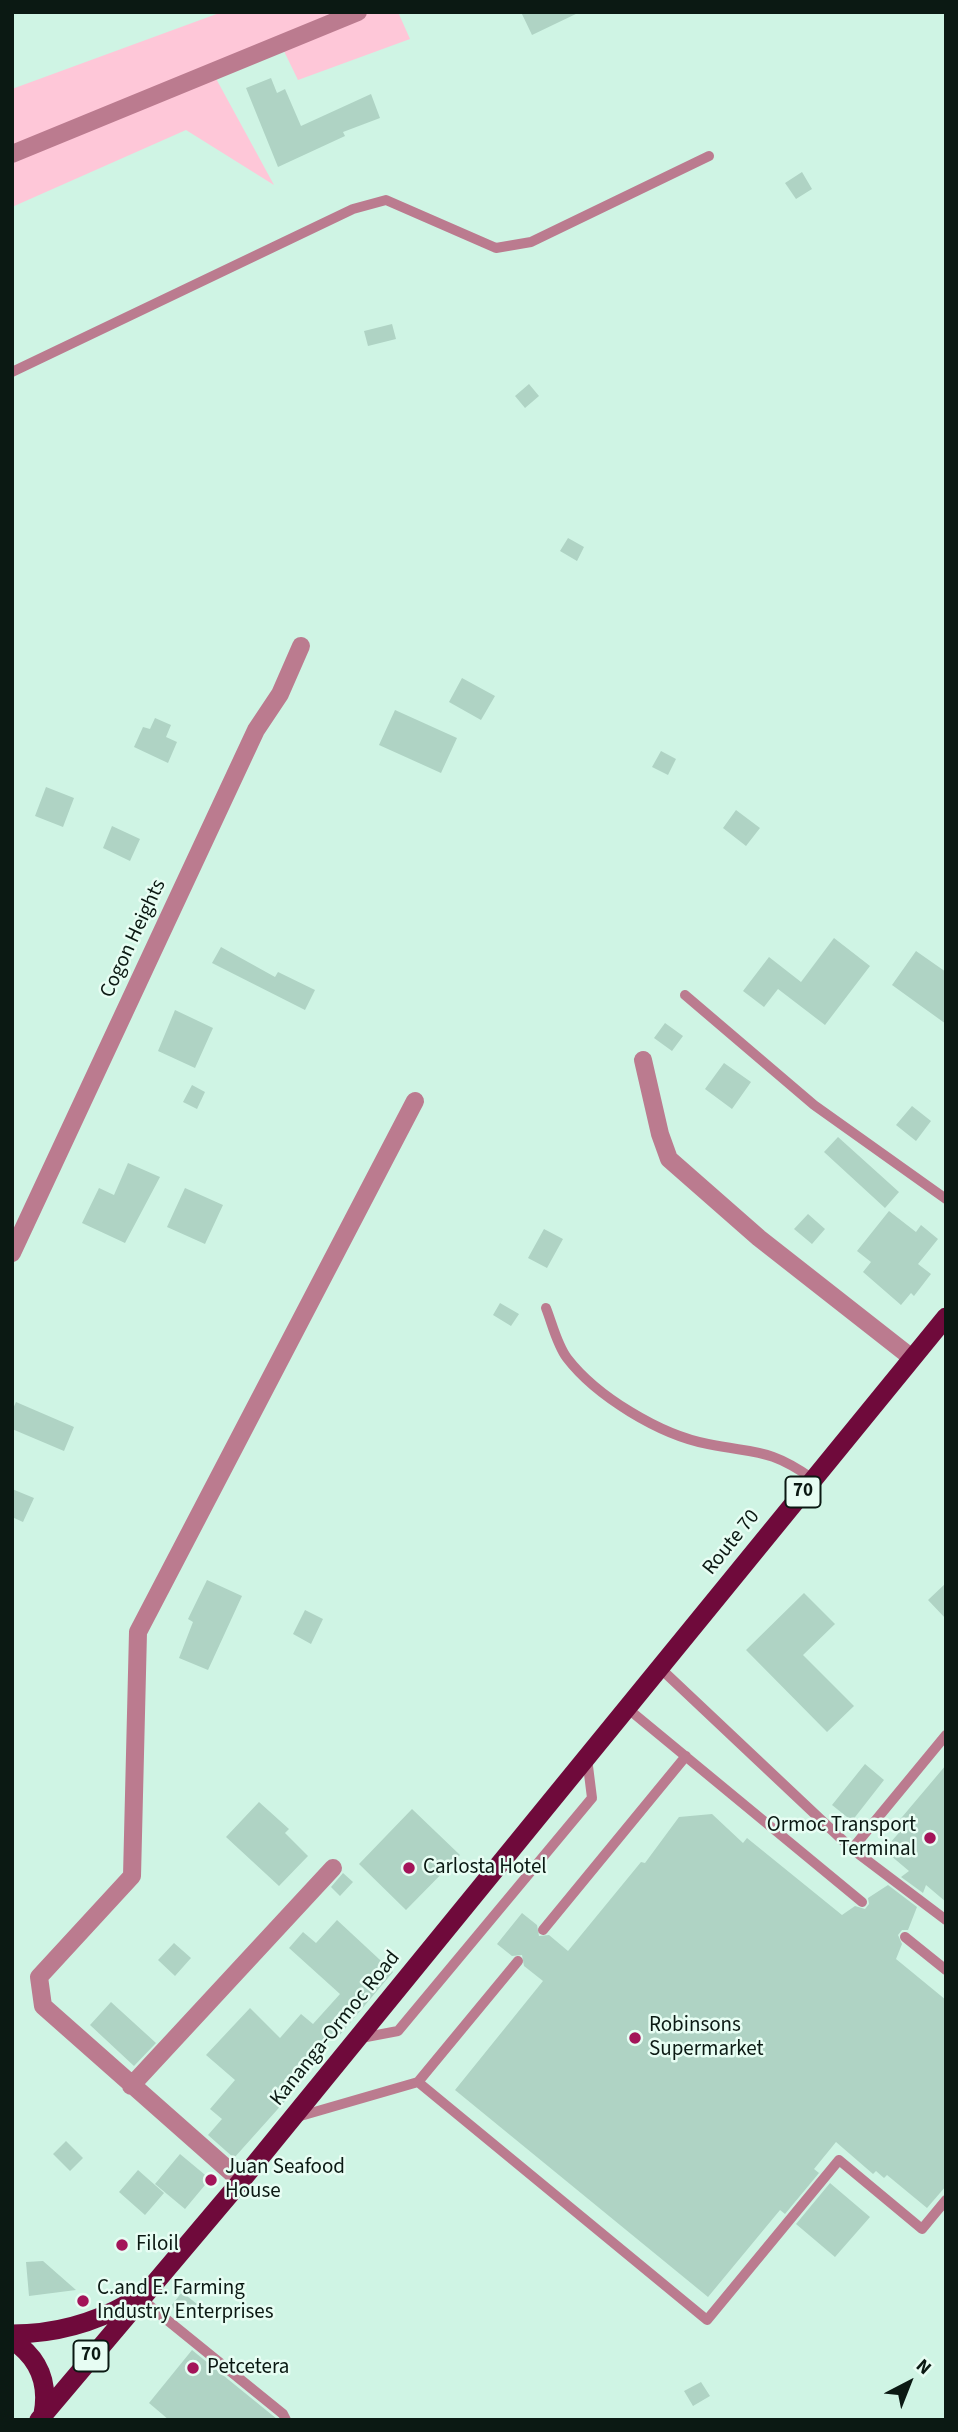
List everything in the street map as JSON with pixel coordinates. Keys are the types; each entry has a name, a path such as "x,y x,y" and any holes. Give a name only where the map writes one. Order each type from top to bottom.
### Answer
{"highway":[{"name":"Route 70","path":"660,1668 912,1358 943,1325"},
{"name":"Kananga-Ormoc Road","path":"41,2417 139,2298 241,2182 660,1668"},
{"name":"70","path":"12,2334 62,2330 86,2324 139,2298"},
{"name":"70","path":"12,2340 33,2358 41,2371 46,2400 41,2417"}],"street":[{"path":"12,154 358,12"},
{"name":"Cogon Heights","path":"12,1253 256,730 279,694 301,646"},
{"path":"643,1060 660,1134 669,1159 759,1238 912,1358"},
{"path":"241,2182 43,2006 39,1977 132,1876 138,1632 415,1101"},
{"path":"131,2086 333,1868"}],"lane":[{"path":"12,372 353,209 386,200 496,248 531,242 709,156"},
{"path":"685,995 814,1105 946,1199"},
{"path":"546,1308 565,1356 601,1393 654,1423 705,1444 765,1452 786,1460 813,1479"},
{"path":"660,1668 852,1849 908,1888 946,1920"},
{"path":"627,1708 862,1902"},
{"path":"852,1849 946,1735"},
{"path":"543,1930 686,1756"},
{"path":"357,2039 398,2031 592,1798 587,1757"},
{"path":"905,1937 946,1970"},
{"path":"293,2118 418,2082 518,1961"},
{"path":"418,2082 708,2320 839,2160 922,2228 946,2200"},
{"path":"139,2298 283,2414 286,2420"}],"shaded area":[{"path":"222,12 398,12 410,39 298,80 281,45 213,73 274,185 186,130 12,207 12,89"}],"building":[{"path":"521,12 580,12 532,35"},
{"path":"271,78 277,93 285,89 301,126 371,94 380,118 343,132 345,136 278,167 246,88"},
{"path":"802,172 812,189 796,199 785,183"},
{"path":"392,324 396,339 368,346 364,331"},
{"path":"529,384 539,396 525,408 515,396"},
{"path":"568,538 584,547 577,561 560,551"},
{"path":"462,678 495,696 481,720 449,702"},
{"path":"395,710 457,738 441,773 379,745"},
{"path":"155,718 171,725 166,737 177,742 168,763 134,747 143,727 150,729"},
{"path":"661,751 676,759 668,775 652,767"},
{"path":"46,787 74,798 63,827 35,816"},
{"path":"736,810 760,828 746,846 723,828"},
{"path":"112,826 140,839 130,861 103,848"},
{"path":"834,938 870,966 825,1025 778,989 764,1007 743,991 769,957 801,982"},
{"path":"221,947 275,977 278,972 315,990 305,1010 212,963"},
{"path":"916,951 946,972 946,1024 892,985"},
{"path":"175,1010 213,1028 195,1068 158,1051"},
{"path":"665,1023 683,1036 672,1051 654,1038"},
{"path":"724,1063 751,1082 732,1109 705,1089"},
{"path":"192,1085 205,1092 197,1109 183,1102"},
{"path":"912,1106 931,1121 916,1141 896,1125"},
{"path":"838,1137 899,1192 885,1208 824,1152"},
{"path":"128,1163 160,1177 125,1243 82,1223 99,1188 114,1195"},
{"path":"185,1188 223,1205 205,1244 167,1227"},
{"path":"889,1211 916,1232 921,1225 938,1239 918,1264 931,1274 914,1296 911,1293 901,1305 863,1272 871,1262 857,1251"},
{"path":"808,1214 825,1229 812,1244 794,1229"},
{"path":"544,1229 563,1239 547,1268 528,1258"},
{"path":"500,1303 519,1314 511,1326 493,1315"},
{"path":"16,1402 74,1427 64,1451 12,1429 12,1411"},
{"path":"12,1489 34,1498 23,1522 12,1517"},
{"path":"207,1580 242,1596 208,1670 179,1658 193,1622 188,1619"},
{"path":"946,1583 946,1619 928,1600"},
{"path":"804,1593 835,1624 803,1655 854,1706 827,1732 746,1650"},
{"path":"305,1610 323,1619 311,1644 293,1634"},
{"path":"865,1764 884,1780 852,1821 832,1805"},
{"name":"Ormoc Transport Terminal","path":"946,1765 946,1902 926,1885 923,1893 901,1877 909,1871 884,1850 903,1828 897,1823"},
{"path":"259,1802 289,1829 285,1833 308,1856 279,1886 226,1837"},
{"path":"412,1809 460,1855 406,1910 359,1864"},
{"path":"712,1814 743,1843 747,1838 842,1915 855,1906 865,1909 869,1904 868,1898 888,1885 917,1907 908,1930 902,1930 898,1935 902,1944 896,1959 946,2000 946,2186 927,2208 887,2175 884,2178 876,2171 873,2174 836,2142 814,2169 819,2173 785,2214 780,2210 708,2297 455,2090 543,1981 524,1966 522,1955 512,1956 497,1944 522,1913 537,1925 539,1936 549,1935 568,1951 641,1862 645,1863 679,1817"},
{"path":"343,1873 353,1882 340,1896 331,1887"},
{"path":"337,1920 393,1972 338,2037 333,2032 296,2077 302,2082 234,2158 208,2135 222,2119 210,2109 235,2080 206,2055 250,2008 280,2038 301,2014 313,2024 340,1994 289,1948 303,1932 316,1943"},
{"path":"174,1943 191,1958 175,1976 158,1960"},
{"path":"111,2002 156,2043 134,2066 90,2025"},
{"path":"66,2141 83,2158 70,2171 53,2154"},
{"path":"180,2154 210,2179 185,2209 155,2184"},
{"path":"138,2170 164,2193 145,2215 119,2192"},
{"path":"830,2183 870,2217 835,2257 796,2224"},
{"path":"43,2261 76,2290 29,2296 26,2262"},
{"path":"182,2292 197,2304 185,2318 171,2306"},
{"path":"192,2350 278,2420 169,2420 149,2403"},
{"path":"701,2382 710,2396 693,2406 684,2391"}],"place":[{"name":"Ormoc Transport Terminal","path":"930,1838"},
{"name":"Carlosta Hotel","path":"409,1868"},
{"name":"Robinsons Supermarket","path":"635,2038"},
{"name":"Juan Seafood House","path":"211,2180"},
{"name":"Filoil","path":"122,2245"},
{"name":"C.and E. Farming Industry Enterprises","path":"83,2301"},
{"name":"Petcetera","path":"193,2368"}]}
